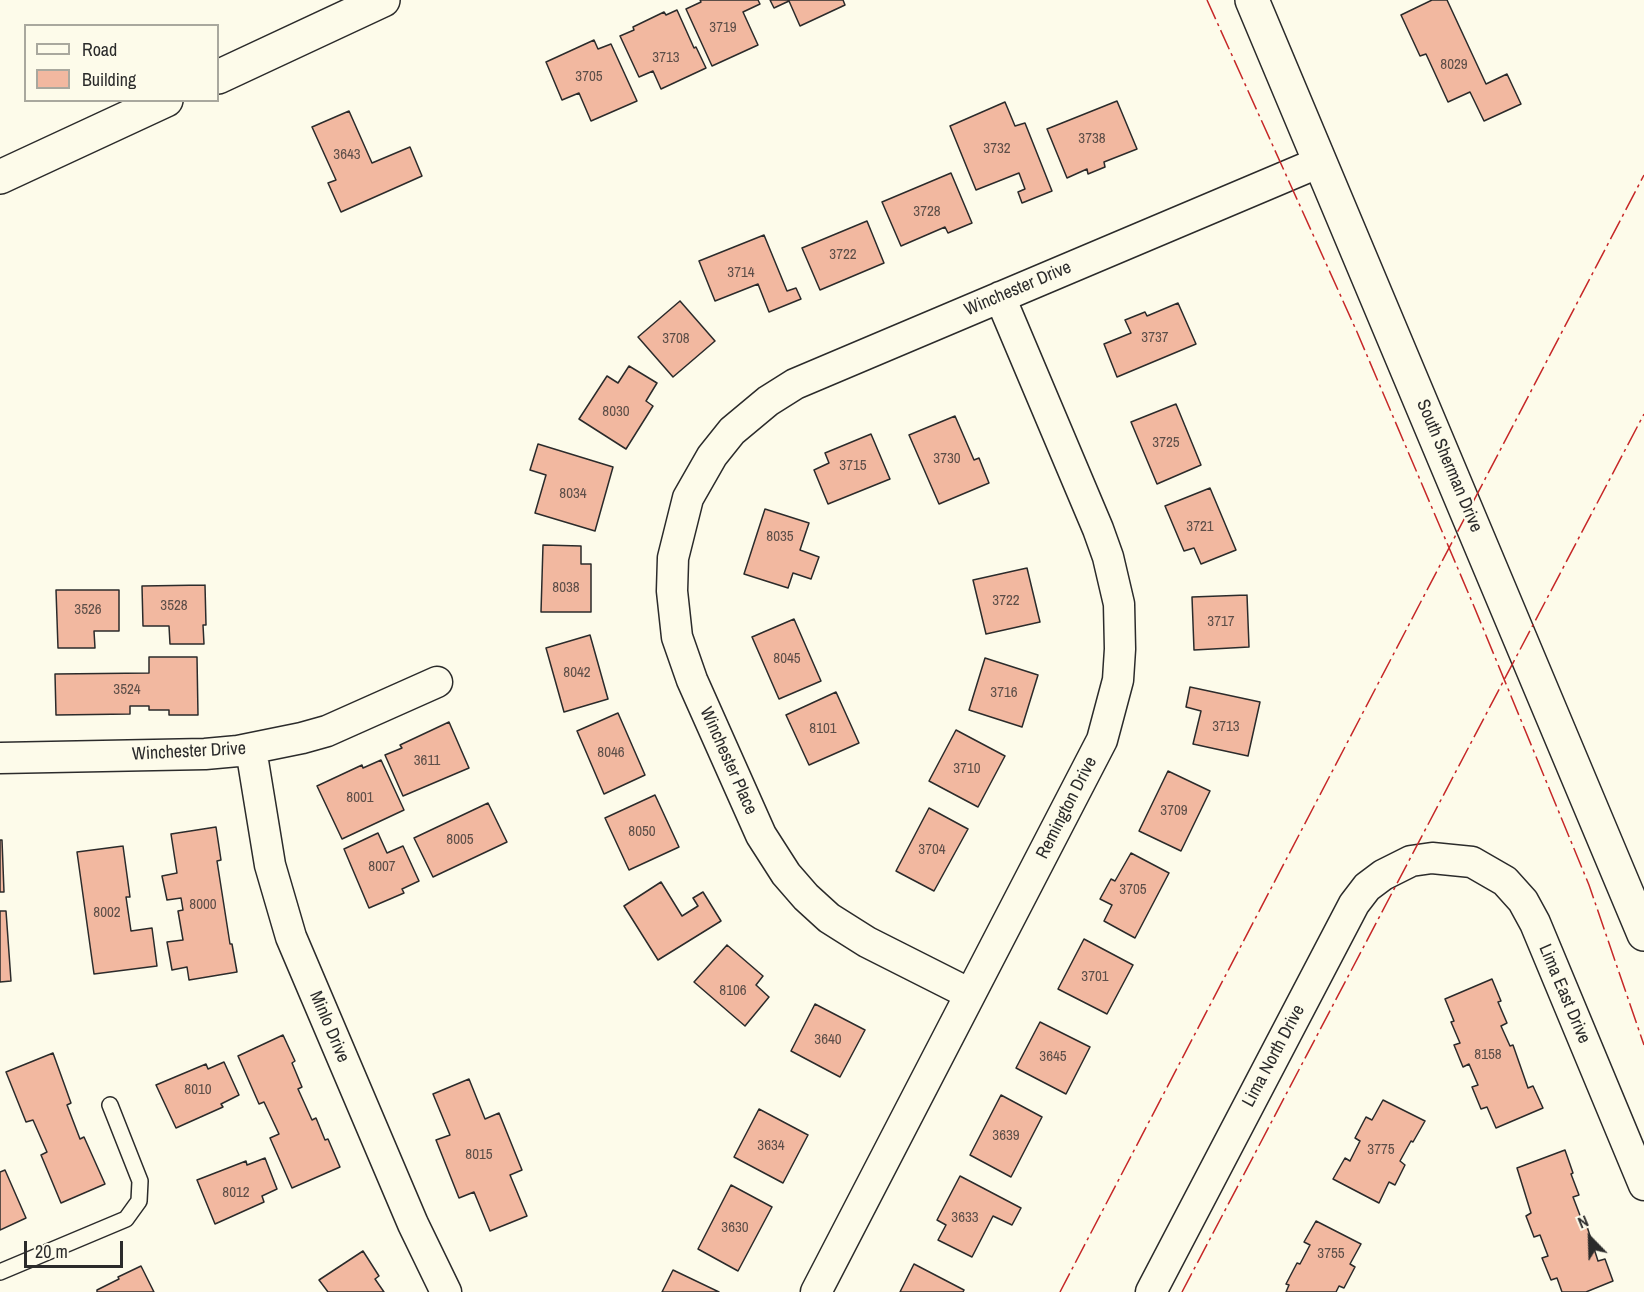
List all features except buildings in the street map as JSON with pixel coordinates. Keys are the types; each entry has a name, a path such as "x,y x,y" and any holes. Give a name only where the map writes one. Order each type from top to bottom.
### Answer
{"street":[{"path":"219,77 383,0"},
{"name":"South Sherman Drive","path":"1252,0 1474,524 1644,934"},
{"path":"0,177 162,102"},
{"name":"Winchester Drive","path":"729,436 768,401 795,384 1320,162"},
{"name":"Remington Drive","path":"816,1292 1102,741 1118,680 1119,604 1104,543 1000,297"},
{"name":"Winchester Place","path":"729,436 712,456 688,498 673,558 674,622 689,673 761,835 792,882 806,897 841,926 867,942 970,994"},
{"name":"Winchester Drive","path":"0,758 205,754 251,749 327,731 437,682"},
{"name":"Minlo Drive","path":"251,749 270,865 291,937 413,1224 447,1292"},
{"name":"Lima East Drive","path":"1432,858 1472,862 1505,881 1523,901 1535,923 1644,1185"},
{"name":"Lima North Drive","path":"1150,1292 1354,904 1367,887 1392,869 1411,861 1432,858"}],"lane":[{"path":"0,1272 126,1219 139,1201 140,1181 110,1105"}],"power":[{"path":"1207,0 1357,332 1473,604 1589,885 1644,1045"},
{"path":"1060,1292 1644,175"},
{"path":"1182,1292 1644,414"}]}
